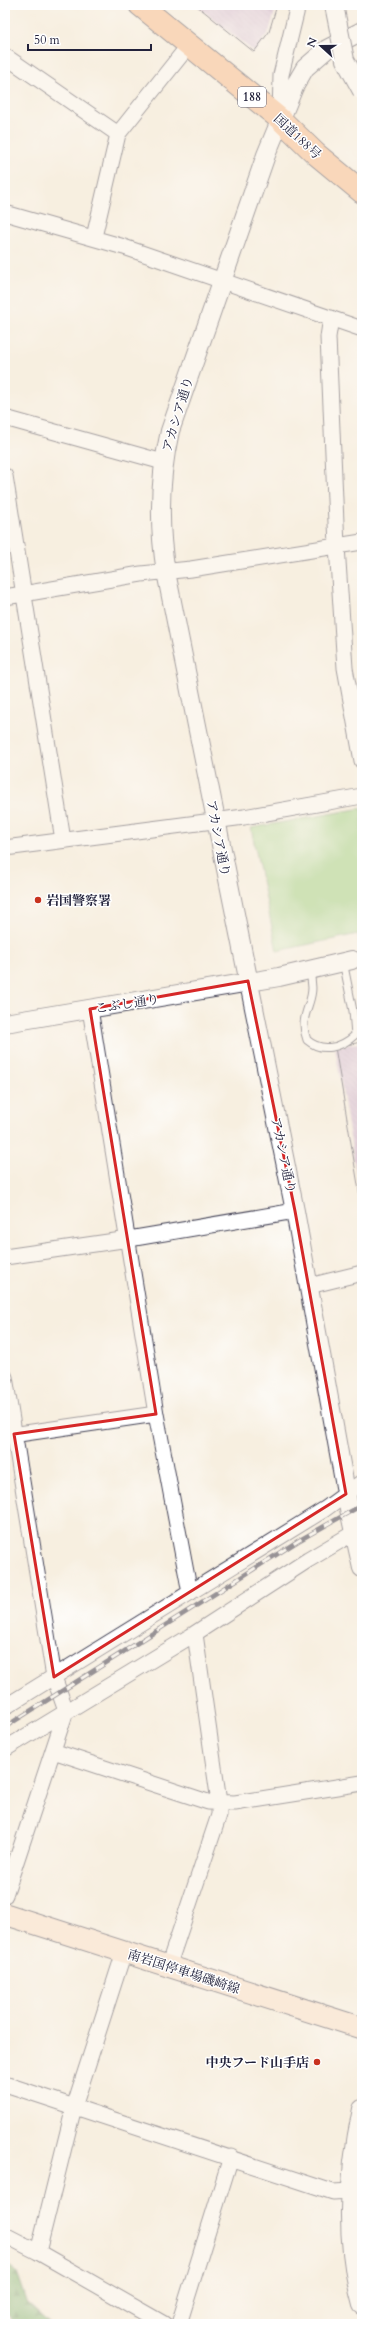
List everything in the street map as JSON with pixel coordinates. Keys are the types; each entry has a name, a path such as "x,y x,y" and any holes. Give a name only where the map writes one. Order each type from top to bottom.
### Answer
{"highway":[{"name":"国道188号","path":"140,5 280,119 316,154 362,192"}],"main road":[{"name":"南岩国停車場磯崎線","path":"5,1914 362,2028"}],"street":[{"path":"280,119 281,74 298,5"},
{"path":"334,5 345,60 362,91"},
{"name":"アカシア通り","path":"362,31 326,49 305,68 280,119 170,431 163,462 159,506 161,546 295,1211 346,1494 358,1531 362,1568"},
{"path":"94,237 118,134 189,45"},
{"path":"5,56 118,134"},
{"path":"5,213 94,237 362,329"},
{"path":"330,318 328,337 337,546 345,668 362,761"},
{"path":"5,418 163,462"},
{"path":"5,476 63,840"},
{"path":"5,597 362,542"},
{"path":"5,848 215,819 244,817 362,796"},
{"name":"こぶし通り","path":"5,1023 309,970 352,959"},
{"path":"90,1009 129,1239 156,1414 190,1593"},
{"path":"5,1257 129,1239 295,1211"},
{"path":"309,1286 362,1274"},
{"path":"5,1377 10,1435 54,1677 66,1711 5,1895"},
{"path":"10,1435 156,1414"},
{"path":"5,1707 325,1509 362,1482"},
{"path":"5,1749 195,1634 308,1560 358,1531"},
{"path":"168,1967 219,1815 219,1802 195,1634"},
{"path":"53,1751 208,1802 235,1803 362,1783"},
{"path":"38,2252 74,2107 124,1952"},
{"path":"5,2084 231,2157 333,2192 351,2191"},
{"path":"362,2110 354,2146 350,2235 356,2285 362,2305"},
{"path":"179,2324 231,2157"},
{"path":"5,2235 38,2252 164,2324"}],"lane":[{"path":"309,970 312,984 312,1000 304,1015 303,1024 307,1040 319,1047 344,1045 355,1035 352,959"}],"highlighted area":[{"path":"248,981 295,1211 346,1494 54,1677 14,1434 156,1414 90,1009"}],"green space":[{"path":"362,808 362,953 358,934 277,951 251,828"},
{"path":"5,2263 17,2272 28,2304 50,2324 17,2324 5,2311"}],"building":[{"path":"196,5 277,5 269,32 254,52"},
{"path":"362,1042 362,1203 361,1203 335,1047"}],"railway":[{"path":"5,1727 298,1541 362,1505"}],"place":[{"name":"岩国警察署","path":"38,900"},
{"name":"中央フード山手店","path":"317,2062"}]}
